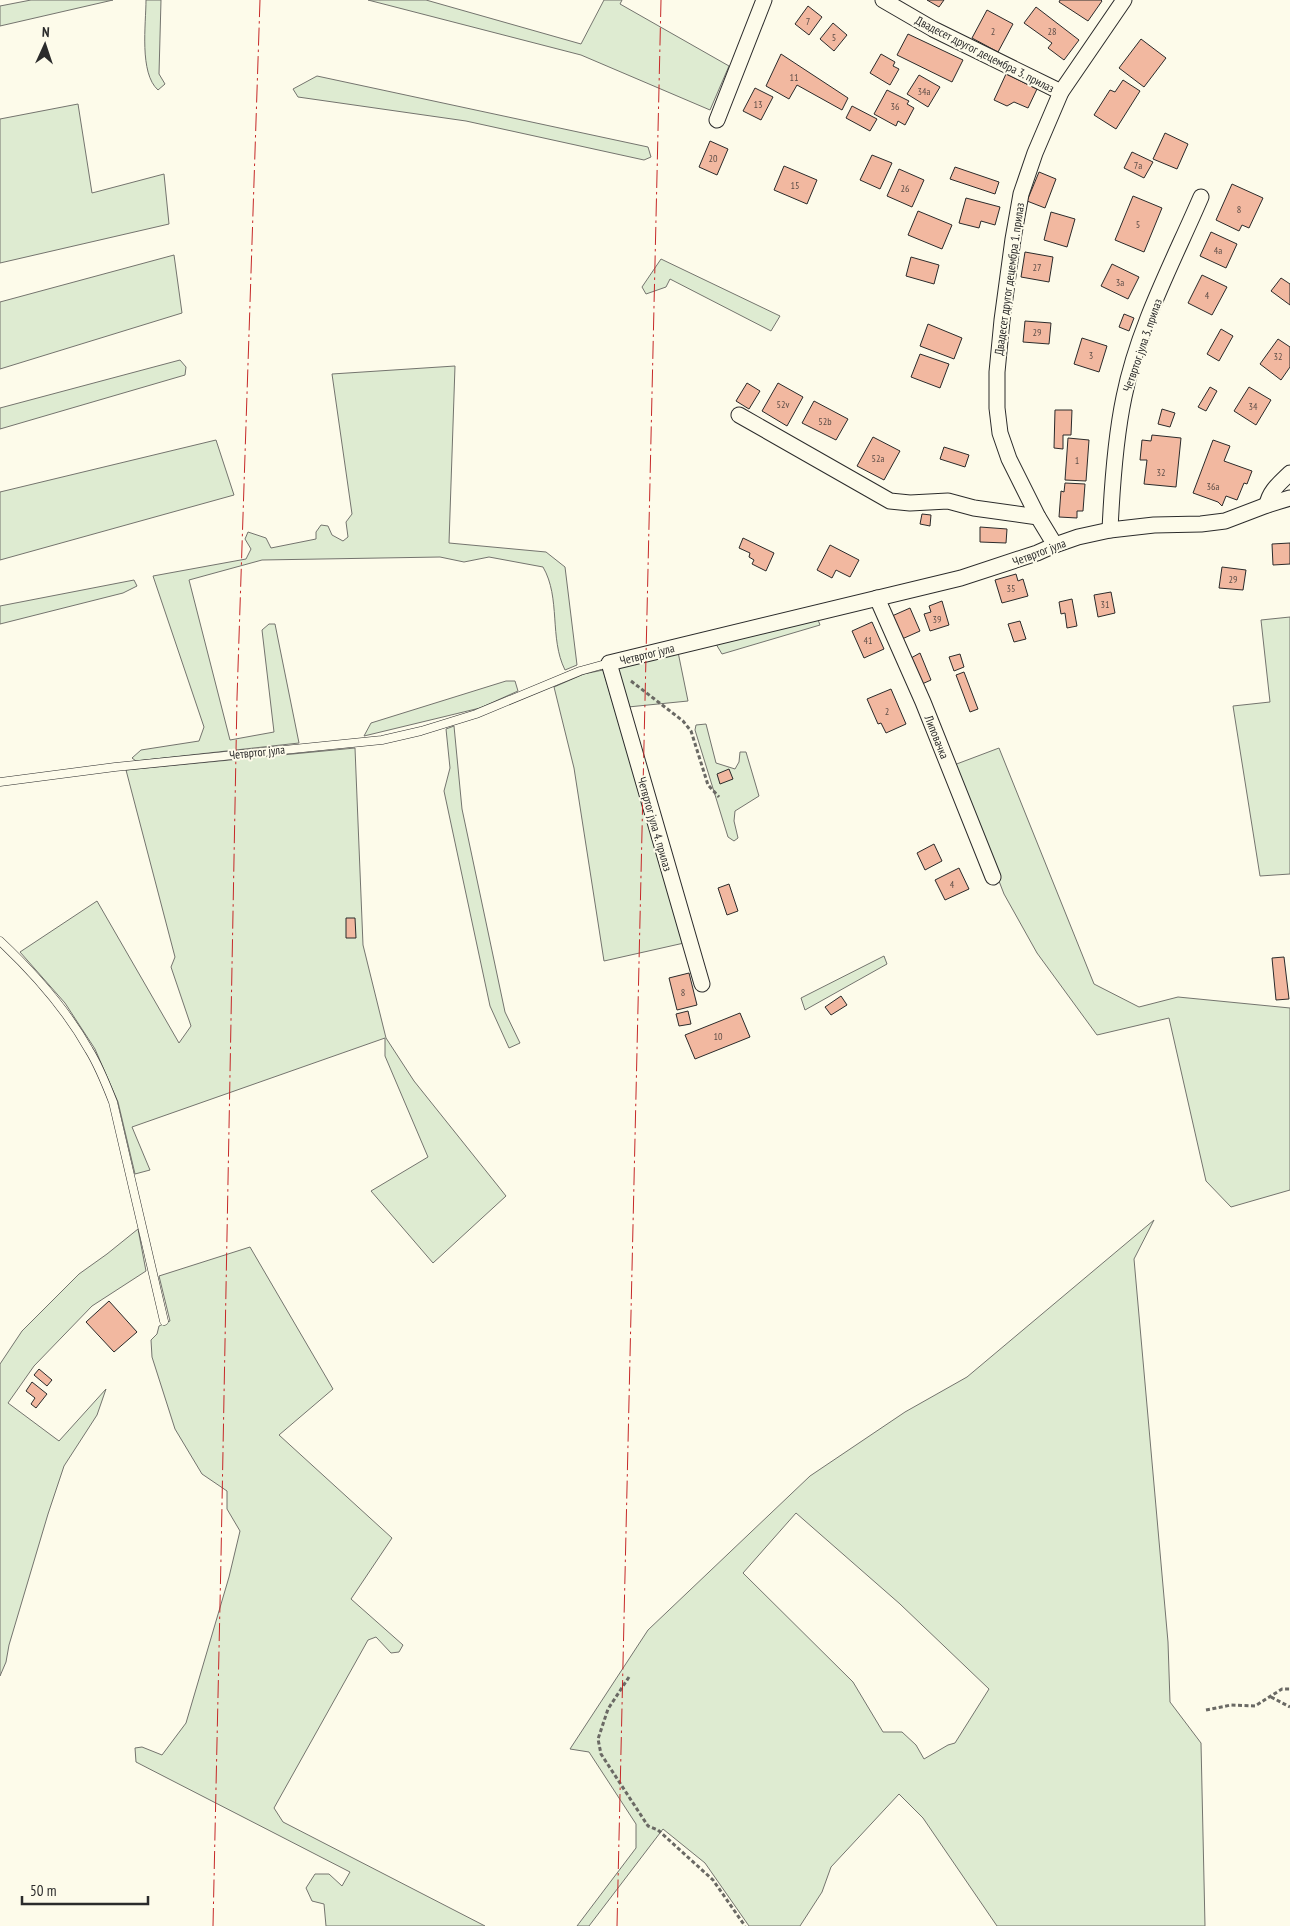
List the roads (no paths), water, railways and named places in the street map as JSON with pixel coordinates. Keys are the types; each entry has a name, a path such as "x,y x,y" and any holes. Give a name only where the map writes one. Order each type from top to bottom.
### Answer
{"street":[{"path":"717,120 764,0"},
{"name":"Двадесет другог децембра 3. прилаз","path":"883,0 933,28 1061,92"},
{"name":"Двадесет другог децембра 1. прилаз","path":"1055,545 1008,459 1000,433 997,408 997,372 1013,239 1021,194 1035,153 1061,92 1124,0"},
{"name":"Четвртог јула 3. прилаз","path":"1110,530 1116,441 1124,396 1133,362 1148,319 1200,197"},
{"path":"739,415 890,501 910,504 948,501 974,508 1038,517"},
{"path":"1267,505 1268,498 1275,487 1290,473"},
{"name":"Четвртог јула","path":"609,663 961,578 1037,553 1055,545 1110,530 1154,525 1202,524 1225,521 1290,498"},
{"name":"Липовачка","path":"877,598 923,702 993,877"},
{"name":"Четвртог јула 4. прилаз","path":"609,663 702,984"}],"lane":[{"name":"Четвртог јула","path":"0,782 115,767 382,740 421,731 476,714 580,671 609,663"},
{"path":"0,941 25,964 59,1006 89,1049 101,1072 113,1102 164,1321"}]}
